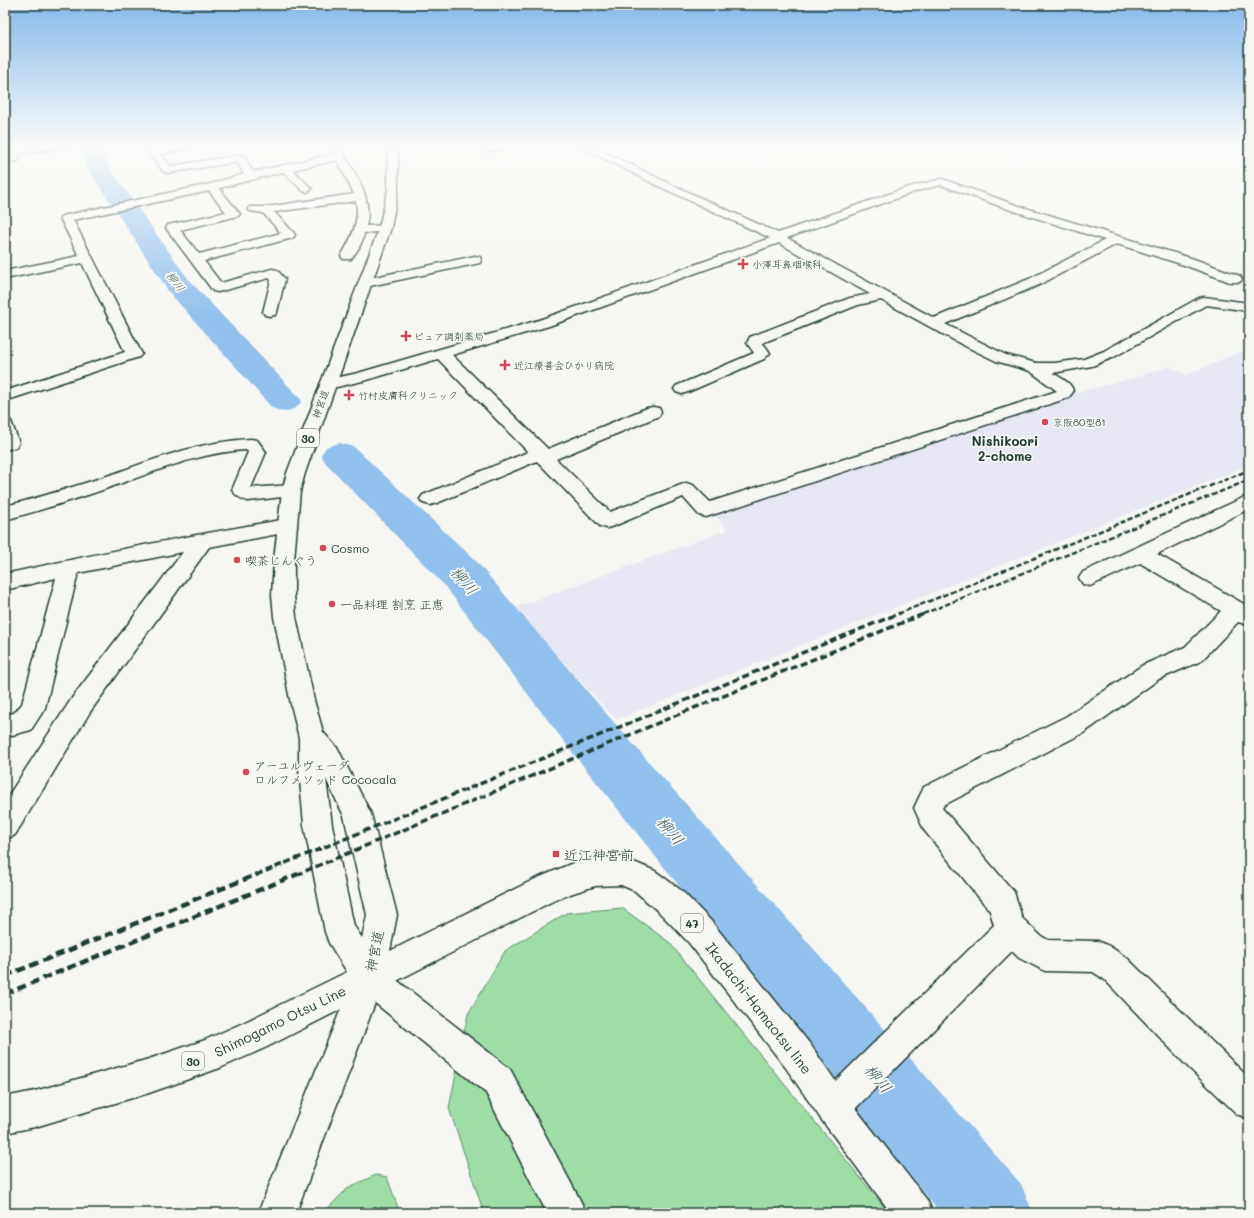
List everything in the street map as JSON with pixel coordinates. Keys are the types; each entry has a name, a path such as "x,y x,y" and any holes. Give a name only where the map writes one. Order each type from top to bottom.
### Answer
{"street":[{"path":"5,396 134,354 66,218 135,203"},
{"path":"225,203 234,214"},
{"path":"270,312 278,279 272,273 218,288 172,228 254,209 266,210 317,203"},
{"path":"346,256 357,240 363,212 361,203"},
{"name":"神宮道","path":"369,978 340,932 318,825 312,769 312,738 302,700 285,617 283,595 284,560 291,490 385,228 390,203"},
{"path":"703,203 779,238 1001,358 1036,368 1054,368 1087,363 1109,354 1204,301 1247,307"},
{"path":"328,384 361,378 559,318 877,203"},
{"path":"1001,203 1116,239 1235,279"},
{"path":"308,204 316,213"},
{"path":"196,259 289,235 266,210"},
{"path":"359,230 385,228"},
{"path":"934,323 1034,282 1116,239"},
{"path":"5,275 46,268 87,258"},
{"path":"365,283 474,260"},
{"path":"1247,307 1230,282 1249,271"},
{"path":"682,389 759,356 762,353 761,350 755,346 755,340 855,301 869,299 883,294"},
{"path":"442,354 607,521 686,488 706,510 1054,397 1065,392 1065,388 1036,368"},
{"path":"430,499 653,412"},
{"path":"5,425 10,443 5,445"},
{"path":"5,513 46,503 198,451 240,444 251,444 257,452 240,490 248,495 291,490"},
{"path":"1090,578 1249,501"},
{"path":"5,582 69,567 203,540 287,526"},
{"path":"5,826 81,705 203,540"},
{"path":"1141,554 1243,614 1193,654 1151,672 1076,724 934,796 928,808 934,821 1003,903 1010,927 1030,947 1045,955 1098,957 1116,969 1199,1054 1249,1102"},
{"path":"5,726 22,722 33,708 69,567"},
{"name":"神宮道","path":"312,738 329,756 357,814 382,915 369,978"},
{"name":"Ikadachi-Hamaotsu line","path":"369,978 471,928 543,890 573,878 594,872 622,871 645,881 671,902 700,932 798,1056 842,1098 914,1213"},
{"path":"842,1098 1004,938 1010,927"},
{"path":"278,1213 369,978 498,1081 567,1213"},
{"name":"Shimogamo Otsu Line","path":"5,1115 149,1076 208,1056 255,1035 369,978"}],"shaded area":[{"path":"1245,350 1249,351 1249,465 616,720 514,608 727,530 714,514 971,431 1065,399 1075,393 1134,378 1169,366 1186,375"}],"green space":[{"path":"622,908 669,942 889,1213 484,1213 449,1108 468,1014 505,951 566,913"},
{"path":"376,1175 387,1177 400,1213 323,1213 349,1187"}],"waterway":[{"name":"柳川","path":"122,203 179,286 284,401"},
{"name":"柳川","path":"340,455 460,573 592,736 992,1213"}],"railway":[{"path":"898,614 1249,470"},
{"path":"923,614 1249,480"},
{"path":"256,875 900,613"},
{"path":"296,875 677,715 926,613"},
{"path":"5,976 258,874"},
{"path":"5,994 298,874"}],"place":[{"name":"小澤耳鼻咽喉科","path":"743,264"},
{"name":"ピュア調剤薬局","path":"406,336"},
{"name":"近江療善会ひかり病院","path":"505,365"},
{"name":"竹村皮膚科クリニック","path":"349,395"},
{"name":"京阪80型81","path":"1045,422"},
{"name":"Cosmo","path":"323,548"},
{"name":"喫茶じんぐう","path":"237,560"},
{"name":"一品料理 割烹 正恵","path":"332,604"},
{"name":"アーユルヴェーダ ロルフメソッド Cococala","path":"246,772"},
{"name":"近江神宮前","path":"556,854"}],"district":[{"name":"Nishikoori 2-chome","path":"1005,448"}]}
